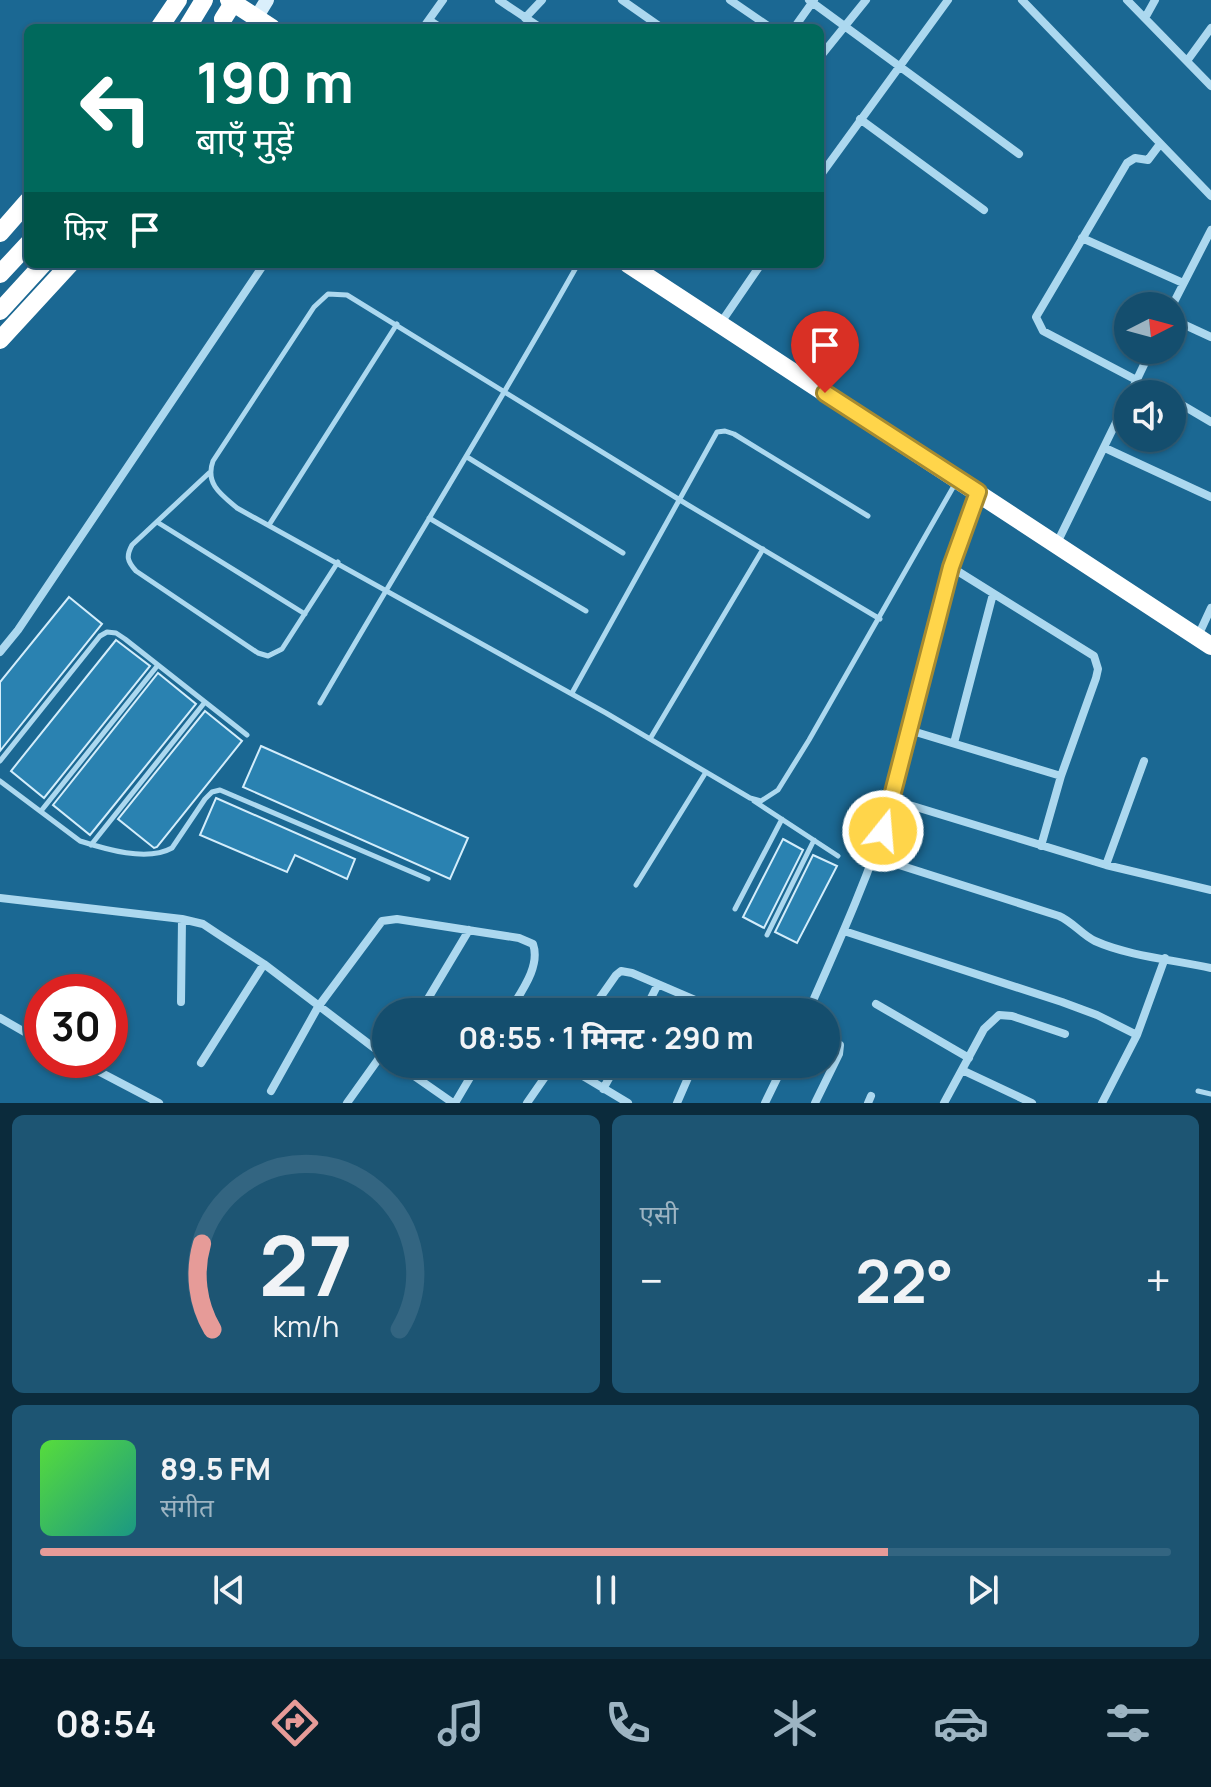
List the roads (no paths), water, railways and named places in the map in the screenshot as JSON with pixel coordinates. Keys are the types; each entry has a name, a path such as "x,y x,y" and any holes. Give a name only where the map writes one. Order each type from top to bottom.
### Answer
{"highway":[{"path":"162,24 178,0"},
{"path":"229,0 258,24"},
{"path":"220,24 235,0"},
{"path":"189,24 203,1"},
{"path":"0,233 24,206"},
{"path":"0,274 24,248"},
{"path":"0,311 39,268"},
{"path":"0,340 66,268"},
{"path":"634,268 1204,641"}],"main road":[{"path":"259,24 267,0"}],"street":[{"path":"426,24 443,0"},
{"path":"499,0 535,24"},
{"path":"525,18 542,0"},
{"path":"622,0 656,24"},
{"path":"730,0 765,24"},
{"path":"824,52 866,0"},
{"path":"824,170 948,0"},
{"path":"1022,0 1211,196"},
{"path":"1127,0 1211,86"},
{"path":"1145,18 1155,0"},
{"path":"797,24 811,1 1019,154"},
{"path":"1187,61 1211,28"},
{"path":"860,119 984,210"},
{"path":"1144,364 1137,379 1043,331 1038,324 1039,309 1127,163 1135,158 1148,160 1160,144"},
{"path":"1179,292 1211,230"},
{"path":"1082,238 1183,283"},
{"path":"0,652 18,630 261,268"},
{"path":"720,324 758,268"},
{"path":"1186,325 1211,337"},
{"path":"1186,407 1211,422"},
{"path":"1057,543 1114,428"},
{"path":"1105,448 1211,497"},
{"path":"814,998 874,857 893,800 951,567 978,492"},
{"path":"951,567 1094,656 1097,661 1096,678 1061,776 1041,846"},
{"path":"954,743 993,594"},
{"path":"1204,641 1211,608"},
{"path":"909,730 1061,776"},
{"path":"1106,865 1144,761"},
{"path":"893,800 1106,865 1211,890"},
{"path":"874,857 1059,916 1077,926 1087,937 1108,946 1211,968"},
{"path":"0,898 203,924 264,964 372,1046"},
{"path":"181,1002 182,919"},
{"path":"271,1091 318,1007 382,921 397,919 519,938 533,944 533,965 516,998"},
{"path":"428,998 469,930"},
{"path":"844,931 1062,1002 1137,1035"},
{"path":"1102,1103 1137,1035 1165,958"},
{"path":"201,1063 264,964"},
{"path":"600,998 621,971 690,998"},
{"path":"651,998 658,984"},
{"path":"876,1004 969,1058"},
{"path":"944,1103 984,1029 999,1015 1012,1016 1065,1034"},
{"path":"0,1018 24,1032"},
{"path":"962,1070 1032,1103"},
{"path":"347,1103 372,1071"},
{"path":"111,1078 159,1103"},
{"path":"417,1078 454,1103 469,1078"},
{"path":"527,1103 544,1078"},
{"path":"585,1078 628,1103"},
{"path":"603,1089 609,1078"},
{"path":"677,1103 688,1078"},
{"path":"765,1103 777,1078"},
{"path":"815,1103 827,1078"}],"lane":[{"path":"320,703 507,392 576,268"},
{"path":"338,562 282,649 268,656 258,653 136,571 129,563 127,554 132,545 209,473 213,461 314,307 328,294 347,295 397,324 880,619"},
{"path":"269,525 397,324"},
{"path":"572,693 717,432 725,431 868,516"},
{"path":"467,457 623,553"},
{"path":"209,473 213,486 237,508 572,693 750,798 838,856"},
{"path":"750,798 761,801 778,790 880,619 957,479"},
{"path":"429,518 586,611"},
{"path":"157,522 305,614"},
{"path":"650,739 763,549"},
{"path":"0,761 100,636 107,632 116,633 247,735"},
{"path":"41,812 158,665"},
{"path":"91,845 205,702"},
{"path":"636,885 706,772"},
{"path":"0,781 80,841 91,845 143,854 163,853 172,848 205,799 212,792 220,790 428,879"},
{"path":"735,909 782,819"},
{"path":"767,935 814,840"},
{"path":"1198,1091 1211,1094"}]}
